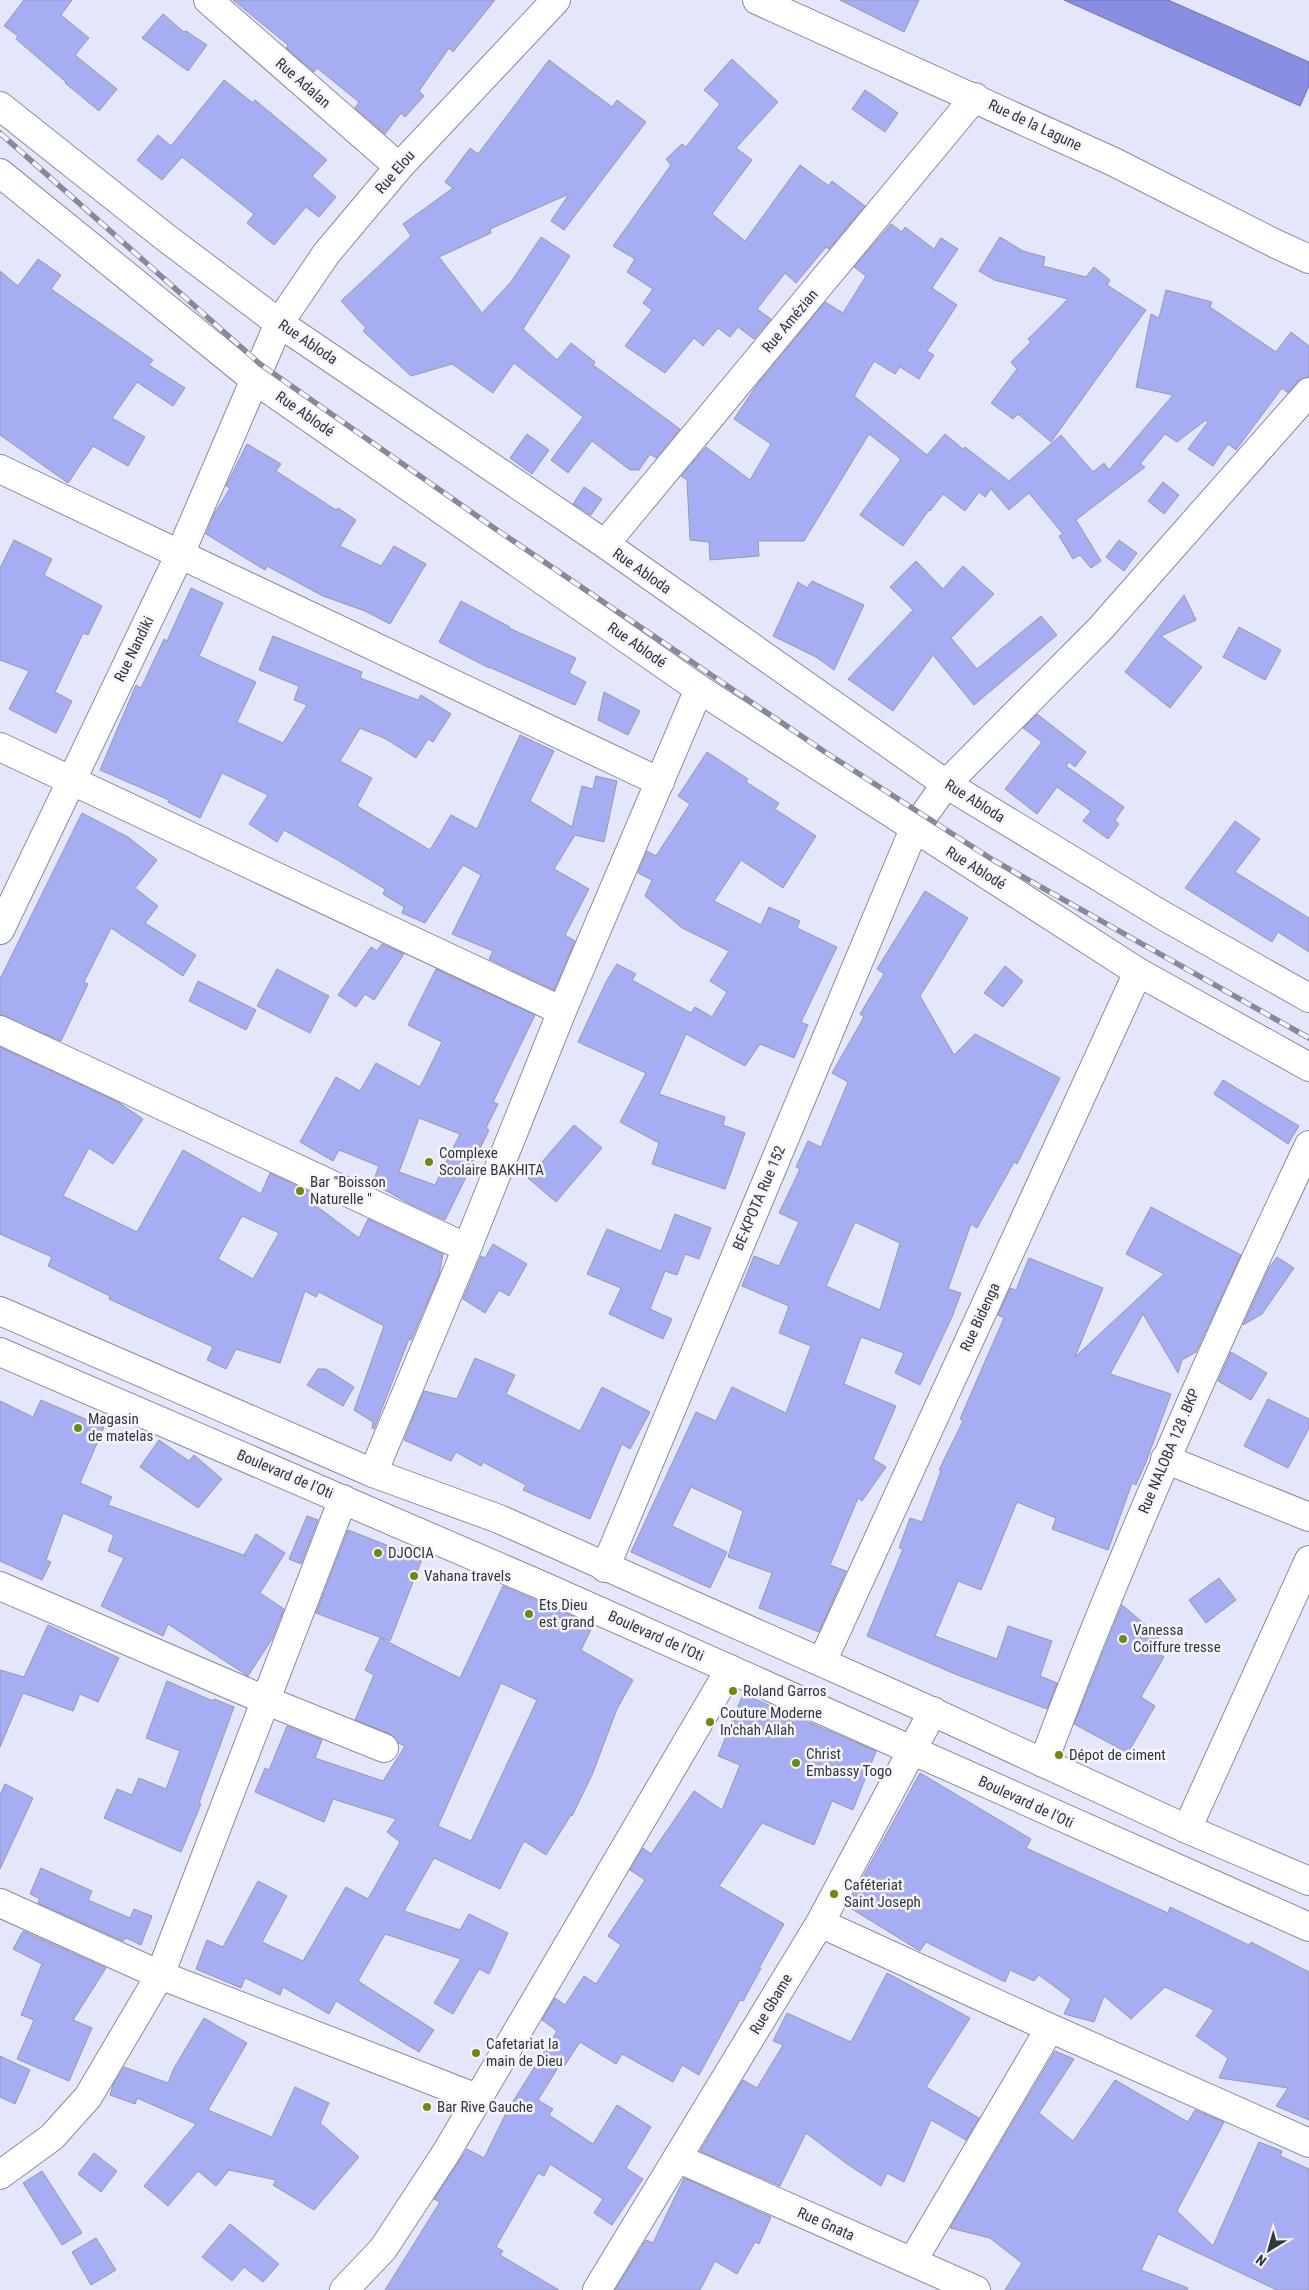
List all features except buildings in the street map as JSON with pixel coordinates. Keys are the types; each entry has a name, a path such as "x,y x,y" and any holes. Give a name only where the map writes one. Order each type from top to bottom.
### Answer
{"street":[{"name":"Rue Adalan","path":"208,0 399,167"},
{"name":"Rue Elou","path":"258,372 279,323 326,254 399,167 556,0"},
{"name":"Rue de la Lagune","path":"758,0 975,97 1114,162 1309,259"},
{"name":"Rue Amézian","path":"605,544 975,97"},
{"name":"Rue Abloda","path":"0,106 165,237 279,323 605,544 946,784 1162,915 1309,998"},
{"name":"Rue Ablodé","path":"0,174 258,372 700,689 1138,972 1309,1067"},
{"name":"Rue Nandiki","path":"0,930 180,554 258,372"},
{"name":"BE-KPOTA Rue 152","path":"605,1568 914,829 946,784 1100,629 1309,392"},
{"path":"0,469 660,782"},
{"path":"374,1473 467,1248 562,1010 700,689"},
{"path":"0,747 562,1010"},
{"name":"Rue Bidenga","path":"822,1662 1138,972"},
{"path":"0,1030 467,1248"},
{"name":"Rue NALOBA 128 .BKP","path":"1043,1762 1069,1693 1165,1459 1231,1309 1309,1145"},
{"path":"0,1311 374,1473 499,1519 605,1568 822,1662 1188,1829 1309,1882"},
{"name":"Boulevard de l'Oti","path":"0,1352 343,1499 912,1749 1036,1807 1309,1927"},
{"path":"1165,1459 1309,1517"},
{"path":"0,2175 52,2137 88,2097 160,1975 343,1499"},
{"path":"1188,1829 1309,1560"},
{"path":"0,1586 265,1700 384,1748"},
{"path":"344,2290 383,2249 446,2153 730,1669"},
{"name":"Rue Gbame","path":"597,2290 820,1923 933,1712"},
{"path":"0,1903 160,1975 477,2098"},
{"path":"820,1923 1050,2028 1309,2142"},
{"path":"912,2262 1050,2028"},
{"name":"Rue Gnata","path":"677,2158 976,2290"}],"water":[{"path":"1064,0 1168,0 1309,62 1309,86 1300,106"}],"railway":[{"path":"0,133 260,364 497,530 825,752 993,860 1309,1038"}],"place":[{"name":"Complexe Scolaire BAKHITA","path":"429,1162"},
{"name":"Bar \"Boisson Naturelle \"","path":"300,1191"},
{"name":"Magasin de matelas","path":"78,1428"},
{"name":"DJOCIA","path":"378,1553"},
{"name":"Vahana travels","path":"414,1576"},
{"name":"Ets Dieu est grand","path":"529,1614"},
{"name":"Vanessa Coiffure tresse","path":"1123,1639"},
{"name":"Roland Garros","path":"733,1691"},
{"name":"Couture Moderne In'chah Allah","path":"710,1722"},
{"name":"Dépot de ciment","path":"1059,1755"},
{"name":"Christ Embassy Togo","path":"796,1763"},
{"name":"Caféteriat Saint Joseph","path":"834,1894"},
{"name":"Cafetariat la main de Dieu","path":"476,2053"},
{"name":"Bar Rive Gauche","path":"427,2107"}]}
